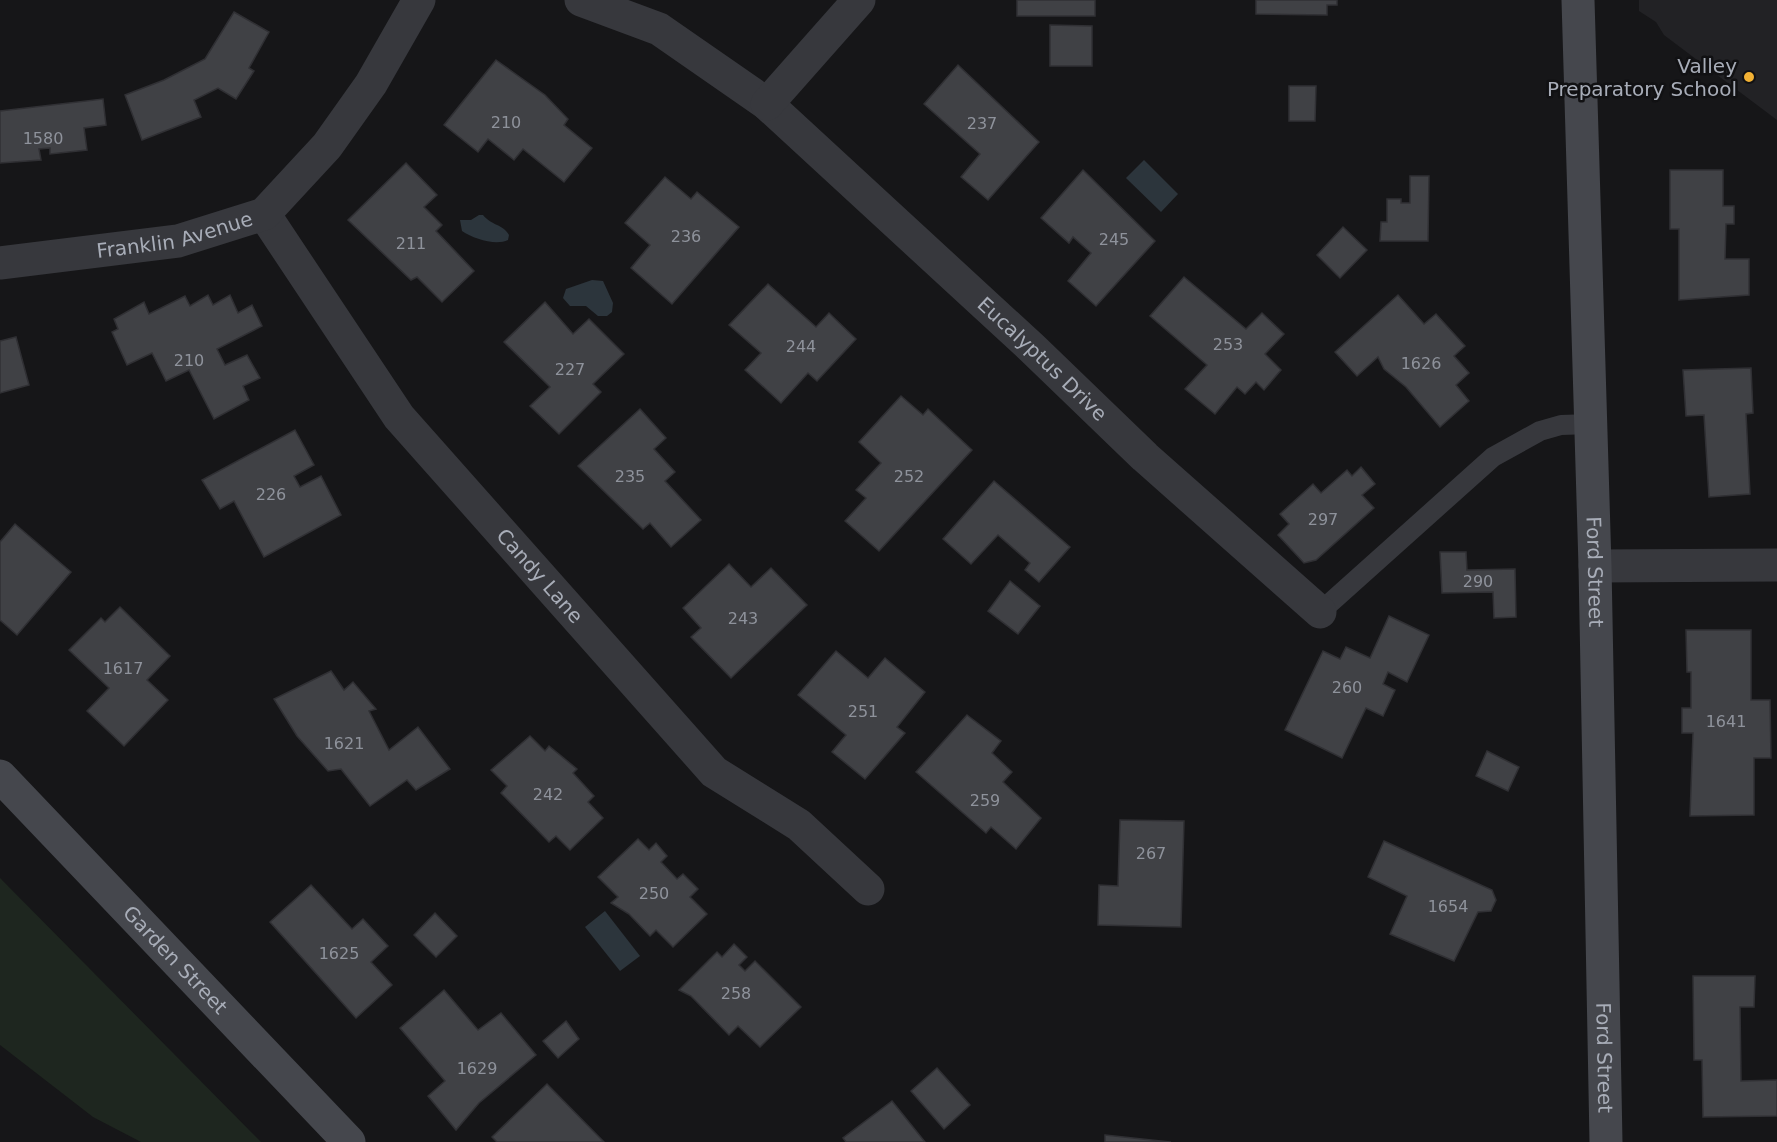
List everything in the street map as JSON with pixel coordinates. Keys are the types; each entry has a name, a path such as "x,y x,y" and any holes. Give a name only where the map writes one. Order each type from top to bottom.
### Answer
{"street":[{"name":"Franklin Avenue","path":"0,263 178,241 264,214 327,146 371,84 419,0"},
{"name":"Eucalyptus Drive","path":"581,0 659,29 767,104 1032,348 1145,457 1320,612"},
{"path":"767,104 859,0"},
{"name":"Ford Street","path":"1578,0 1595,566 1606,1142"},
{"name":"Candy Lane","path":"264,214 399,417 714,772 799,825 868,889"},
{"path":"1595,566 1777,565"},
{"name":"Garden Street","path":"0,777 349,1142"}],"lane":[{"path":"1320,612 1493,457 1540,431 1561,425 1591,424"}],"shaded area":[{"name":"Valley Preparatory School","path":"1639,0 1777,0 1777,120 1664,35 1656,22 1639,11"},
{"path":"1144,160 1178,194 1161,212 1126,178"},
{"path":"483,215 504,229 509,235 508,240 485,241 462,231 460,220 471,220"},
{"path":"592,280 603,281 613,303 612,312 607,316 598,316 586,306 570,306 563,298 566,289"},
{"path":"0,878 261,1142 141,1142 93,1117 0,1045"},
{"path":"605,911 640,956 620,971 585,927"}],"building":[{"path":"1017,0 1095,0 1095,16 1017,16"},
{"path":"1256,0 1337,0 1337,5 1327,5 1327,15 1256,14"},
{"path":"234,12 269,32 249,68 254,71 236,99 218,88 194,100 201,117 142,140 125,95 164,80 205,59"},
{"path":"1050,25 1092,26 1092,66 1050,66"},
{"path":"496,60 545,95 568,119 564,125 592,148 564,182 523,149 514,160 488,139 478,152 444,125"},
{"path":"958,65 1039,142 988,200 961,177 980,154 924,104"},
{"path":"1289,86 1316,86 1315,121 1289,121"},
{"path":"103,99 106,125 84,128 87,150 50,154 50,148 39,149 41,160 0,163 0,111"},
{"path":"406,163 437,195 424,207 442,225 436,231 474,271 442,302 417,277 411,280 348,220"},
{"path":"1083,170 1155,241 1096,306 1068,281 1091,253 1073,237 1069,243 1041,218"},
{"path":"1670,170 1723,170 1723,206 1734,206 1734,224 1726,224 1725,259 1749,259 1749,295 1679,300 1679,229 1670,229"},
{"path":"1410,176 1429,176 1428,241 1380,241 1381,222 1387,222 1387,199 1401,199 1401,203 1410,203"},
{"path":"665,177 691,199 697,192 739,227 672,304 631,268 650,245 625,223"},
{"path":"1343,227 1367,250 1340,278 1317,255"},
{"path":"1184,277 1246,329 1262,313 1284,334 1265,354 1281,370 1264,390 1256,382 1245,394 1237,387 1215,414 1185,389 1207,365 1150,316"},
{"path":"768,284 816,327 829,313 856,339 817,381 808,373 781,403 745,370 761,353 729,325"},
{"path":"208,295 213,305 230,295 238,313 252,305 262,326 217,349 225,365 247,355 260,378 243,386 249,400 214,419 189,370 166,381 152,353 127,365 112,332 118,329 114,319 144,302 149,314 185,296 190,306"},
{"path":"1398,295 1424,324 1436,314 1465,346 1454,356 1469,373 1456,385 1469,401 1440,427 1406,387 1384,369 1378,357 1357,376 1335,352"},
{"path":"545,302 573,334 589,319 624,354 593,384 601,392 559,434 530,406 550,387 504,342"},
{"path":"16,337 29,385 0,393 0,341"},
{"path":"1751,368 1753,413 1746,414 1750,494 1709,497 1704,415 1686,416 1683,370"},
{"path":"901,396 923,415 928,409 972,450 879,551 845,521 866,498 856,490 881,463 859,442"},
{"path":"640,409 666,438 654,449 675,472 665,481 701,520 671,547 650,523 643,529 578,466"},
{"path":"295,430 314,465 294,476 300,487 321,476 341,515 264,557 234,501 220,509 202,480"},
{"path":"1361,467 1375,484 1362,495 1374,508 1316,560 1304,563 1278,535 1289,524 1280,514 1313,484 1321,493 1347,470 1352,476"},
{"path":"994,481 1070,547 1039,582 1025,570 1030,563 998,535 971,564 943,539"},
{"path":"15,524 71,572 17,635 0,620 0,542"},
{"path":"1440,552 1466,552 1467,570 1515,569 1516,617 1494,618 1493,592 1442,593"},
{"path":"729,564 751,587 771,568 807,605 731,678 691,637 701,628 683,608"},
{"path":"1010,581 1040,606 1018,634 988,611"},
{"path":"120,607 170,656 147,680 168,700 124,746 87,711 109,688 69,650 101,618 105,622"},
{"path":"1389,616 1429,635 1407,682 1388,672 1383,684 1395,690 1383,716 1366,708 1342,758 1285,730 1323,651 1340,659 1346,647 1370,658"},
{"path":"1686,630 1751,630 1751,700 1770,700 1771,758 1754,758 1754,815 1690,816 1693,733 1682,733 1682,708 1691,708 1691,672 1687,672"},
{"path":"836,651 868,678 885,658 925,692 897,727 905,733 865,779 832,752 846,735 798,695"},
{"path":"331,671 344,690 353,682 376,709 369,711 389,750 418,727 450,769 416,790 407,780 370,806 341,769 328,771 297,736 274,699"},
{"path":"967,715 1001,741 992,753 1012,772 1003,782 1041,818 1016,849 991,827 986,833 916,772"},
{"path":"530,736 545,751 549,746 577,769 573,773 594,796 588,802 603,818 570,850 556,836 549,842 501,793 507,786 491,770"},
{"path":"1487,751 1519,767 1508,791 1476,776"},
{"path":"1120,820 1184,821 1181,927 1098,925 1099,885 1118,886"},
{"path":"638,839 649,850 656,843 667,856 661,862 677,879 683,874 698,889 690,897 707,914 673,947 656,930 650,936 629,914 611,903 618,897 598,877"},
{"path":"1384,841 1492,890 1496,900 1491,911 1478,912 1454,961 1390,934 1407,896 1368,877"},
{"path":"311,885 352,929 363,919 388,946 371,962 392,985 356,1018 270,922"},
{"path":"435,913 457,936 436,957 414,935"},
{"path":"734,944 747,957 739,965 745,971 755,961 801,1007 760,1047 738,1026 729,1035 691,996 679,990 717,952 722,957"},
{"path":"1693,976 1755,976 1754,1007 1740,1007 1741,1081 1777,1080 1777,1116 1703,1117 1702,1060 1694,1060"},
{"path":"444,990 478,1030 501,1013 536,1055 479,1103 456,1130 428,1096 445,1081 400,1028"},
{"path":"566,1021 579,1039 558,1058 543,1041"},
{"path":"937,1068 970,1105 944,1129 911,1091"},
{"path":"547,1084 604,1142 497,1142 492,1137"},
{"path":"892,1101 925,1142 846,1142 843,1138"},
{"path":"1105,1135 1170,1142 1105,1142"}],"place":[{"name":"Valley Preparatory School","path":"1749,77"}]}
